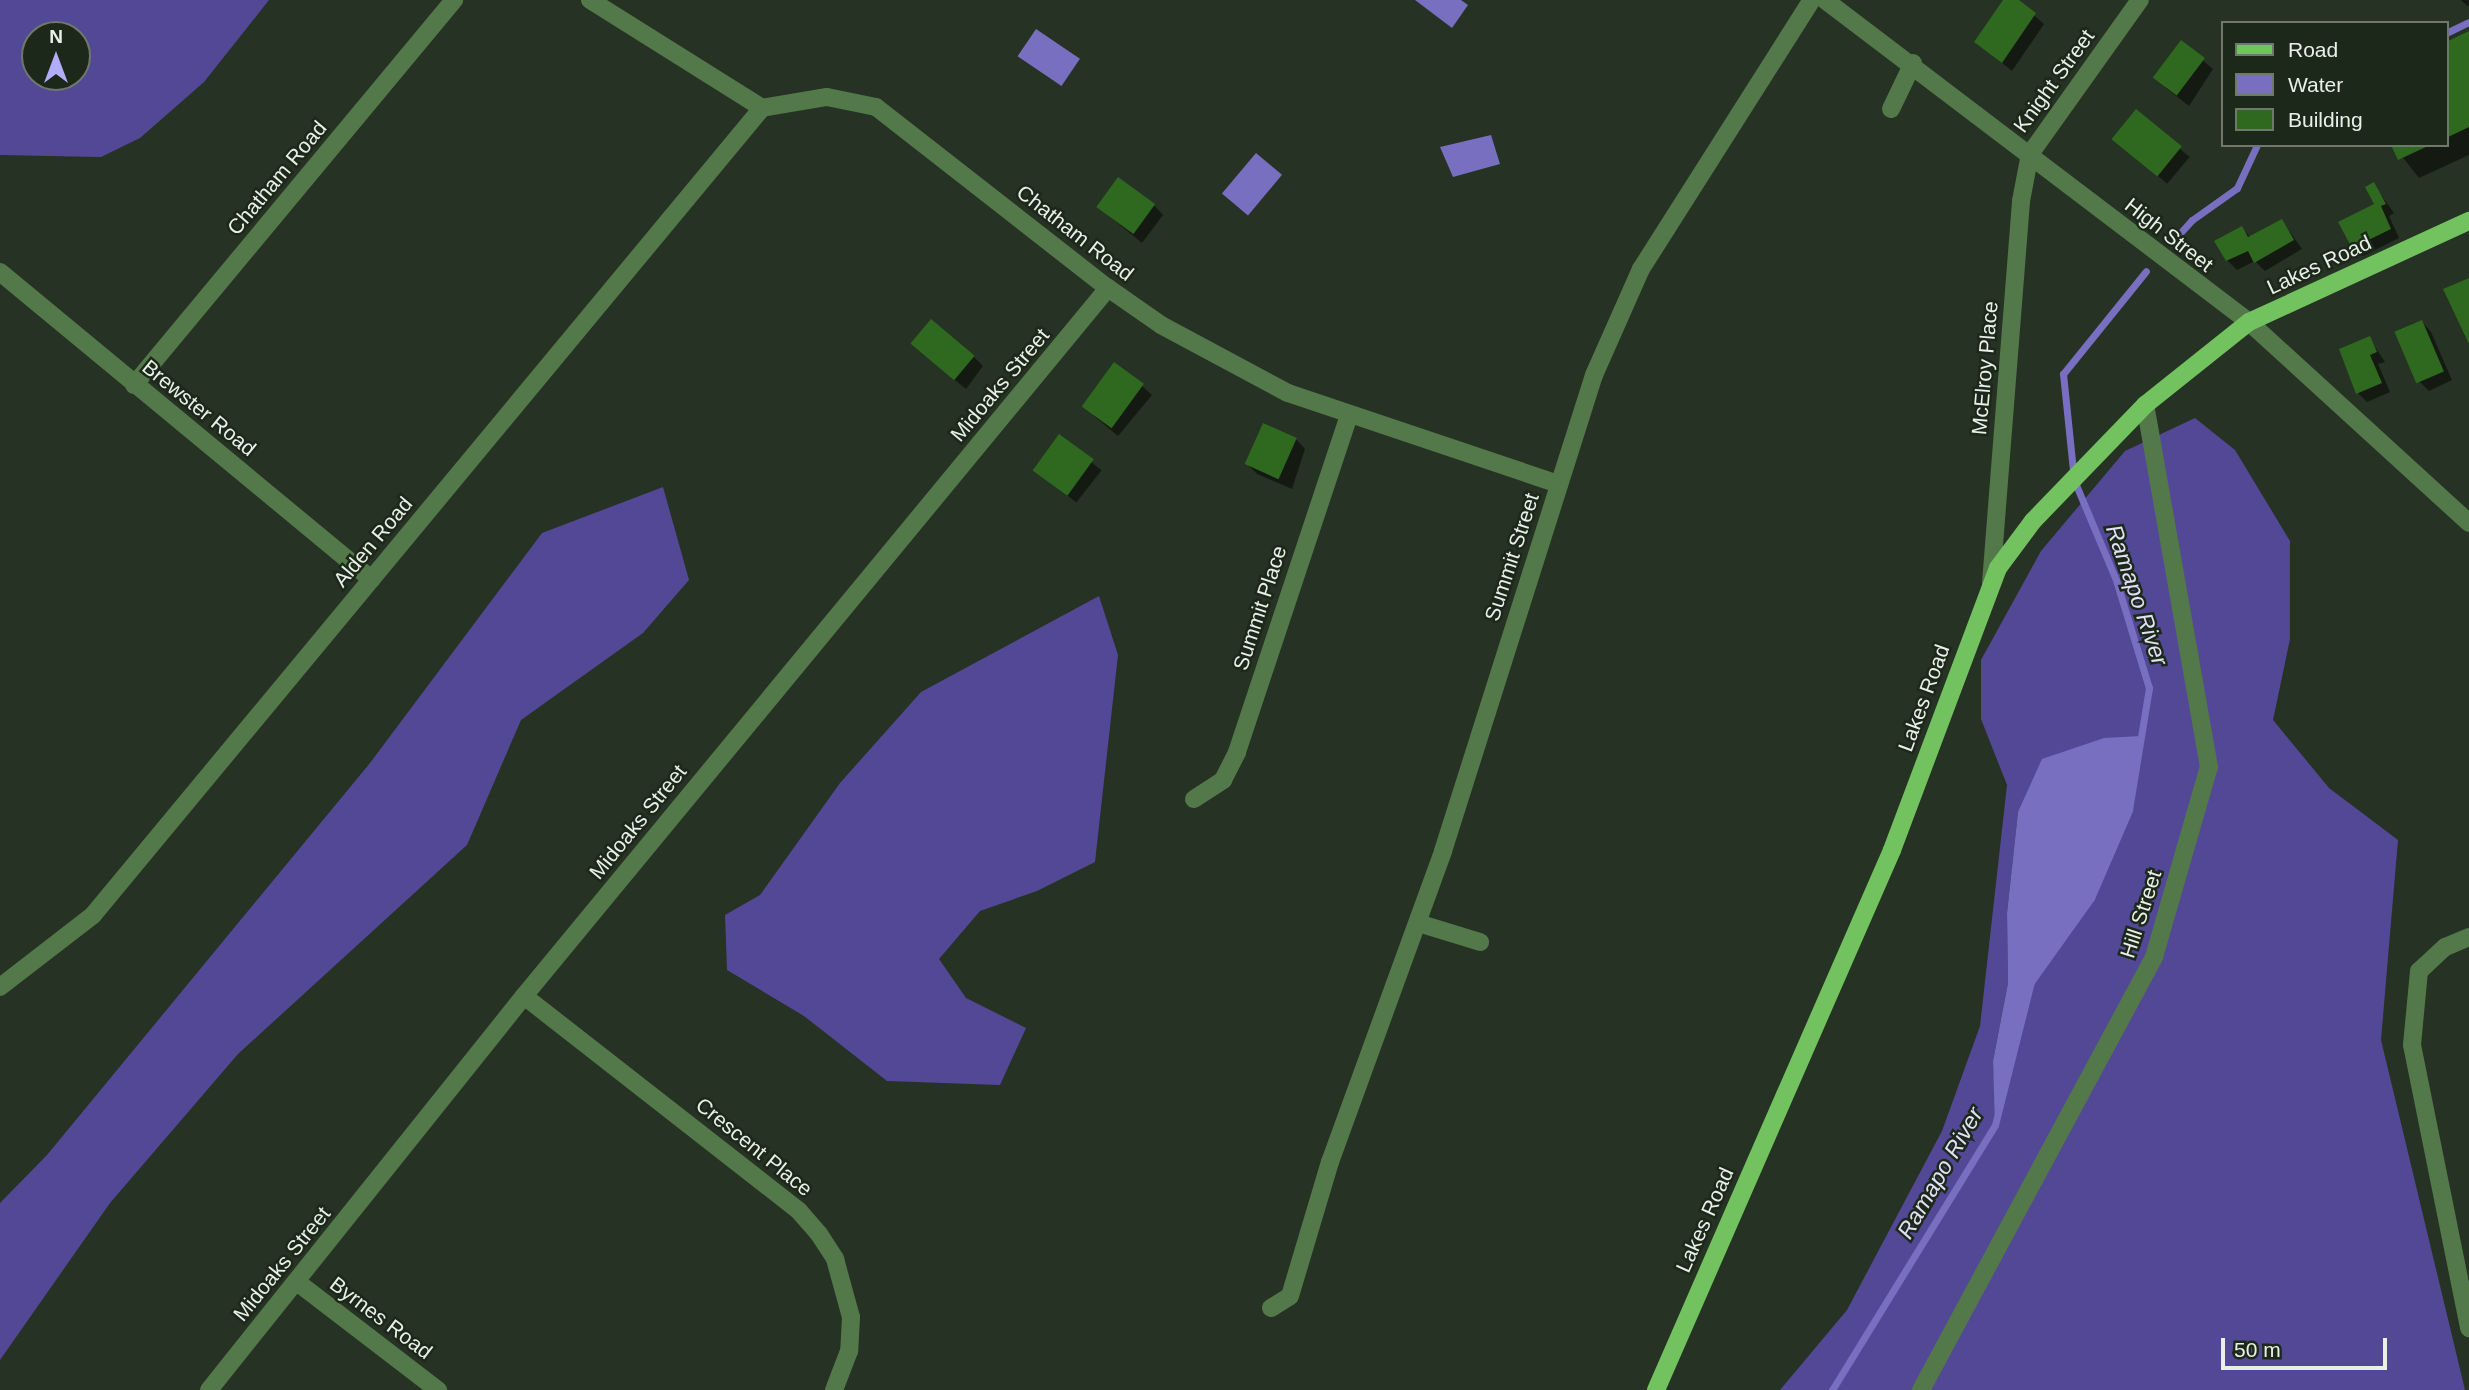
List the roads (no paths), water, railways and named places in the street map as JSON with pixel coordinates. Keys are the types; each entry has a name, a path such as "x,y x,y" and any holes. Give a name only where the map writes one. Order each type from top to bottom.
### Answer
{"main road":[{"name":"Lakes Road","path":"1656,1390 1892,850 1998,568 2033,521 2145,405 2249,322 2469,221"}],"street":[{"name":"Chatham Road","path":"134,385 454,0"},
{"path":"590,0 762,108"},
{"name":"Summit Street","path":"1271,1307 1290,1296 1330,1162 1418,923 1594,375 1641,269 1812,0"},
{"name":"High Street","path":"1825,0 1913,63 2249,322 2469,523"},
{"name":"Knight Street","path":"2030,154 2140,0"},
{"path":"1891,109 1913,63"},
{"name":"Chatham Road","path":"762,108 827,97 876,107 1108,288 1161,325 1288,393 1349,416 1559,484"},
{"name":"Alden Road","path":"0,987 93,915 762,108"},
{"name":"McElroy Place","path":"1990,586 2021,201 2030,154"},
{"name":"Brewster Road","path":"0,272 371,579"},
{"name":"Midoaks Street","path":"209,1390 524,996 1108,288"},
{"name":"Hill Street","path":"1921,1390 2154,957 2209,767 2145,405"},
{"name":"Summit Place","path":"1194,799 1223,780 1237,752 1349,416"},
{"path":"1418,923 1480,942"},
{"path":"2469,937 2445,947 2419,971 2412,1045 2469,1328"},
{"name":"Crescent Place","path":"524,996 799,1212 819,1234 835,1259 851,1317 849,1351 834,1390"},
{"name":"Byrnes Road","path":"297,1282 438,1390"}],"water":[{"path":"1415,0 1461,0 1468,5 1452,28"},
{"path":"1036,29 1080,59 1061,86 1018,56"},
{"path":"1491,135 1500,164 1453,177 1440,147"},
{"path":"1256,153 1282,175 1248,215 1222,194"},
{"path":"2141,736 2129,810 2091,898 2031,982 1995,1125 1993,1061 2008,983 2007,913 2018,812 2042,759 2104,738"}],"waterway":[{"name":"Ramapo River","path":"2448,32 2469,22"},
{"name":"Ramapo River","path":"2173,241 2192,220 2237,188 2256,147"},
{"name":"Ramapo River","path":"1832,1390 1995,1125 2031,982 2091,898 2129,810 2149,688 2116,580 2074,480 2063,374 2146,271"}]}
